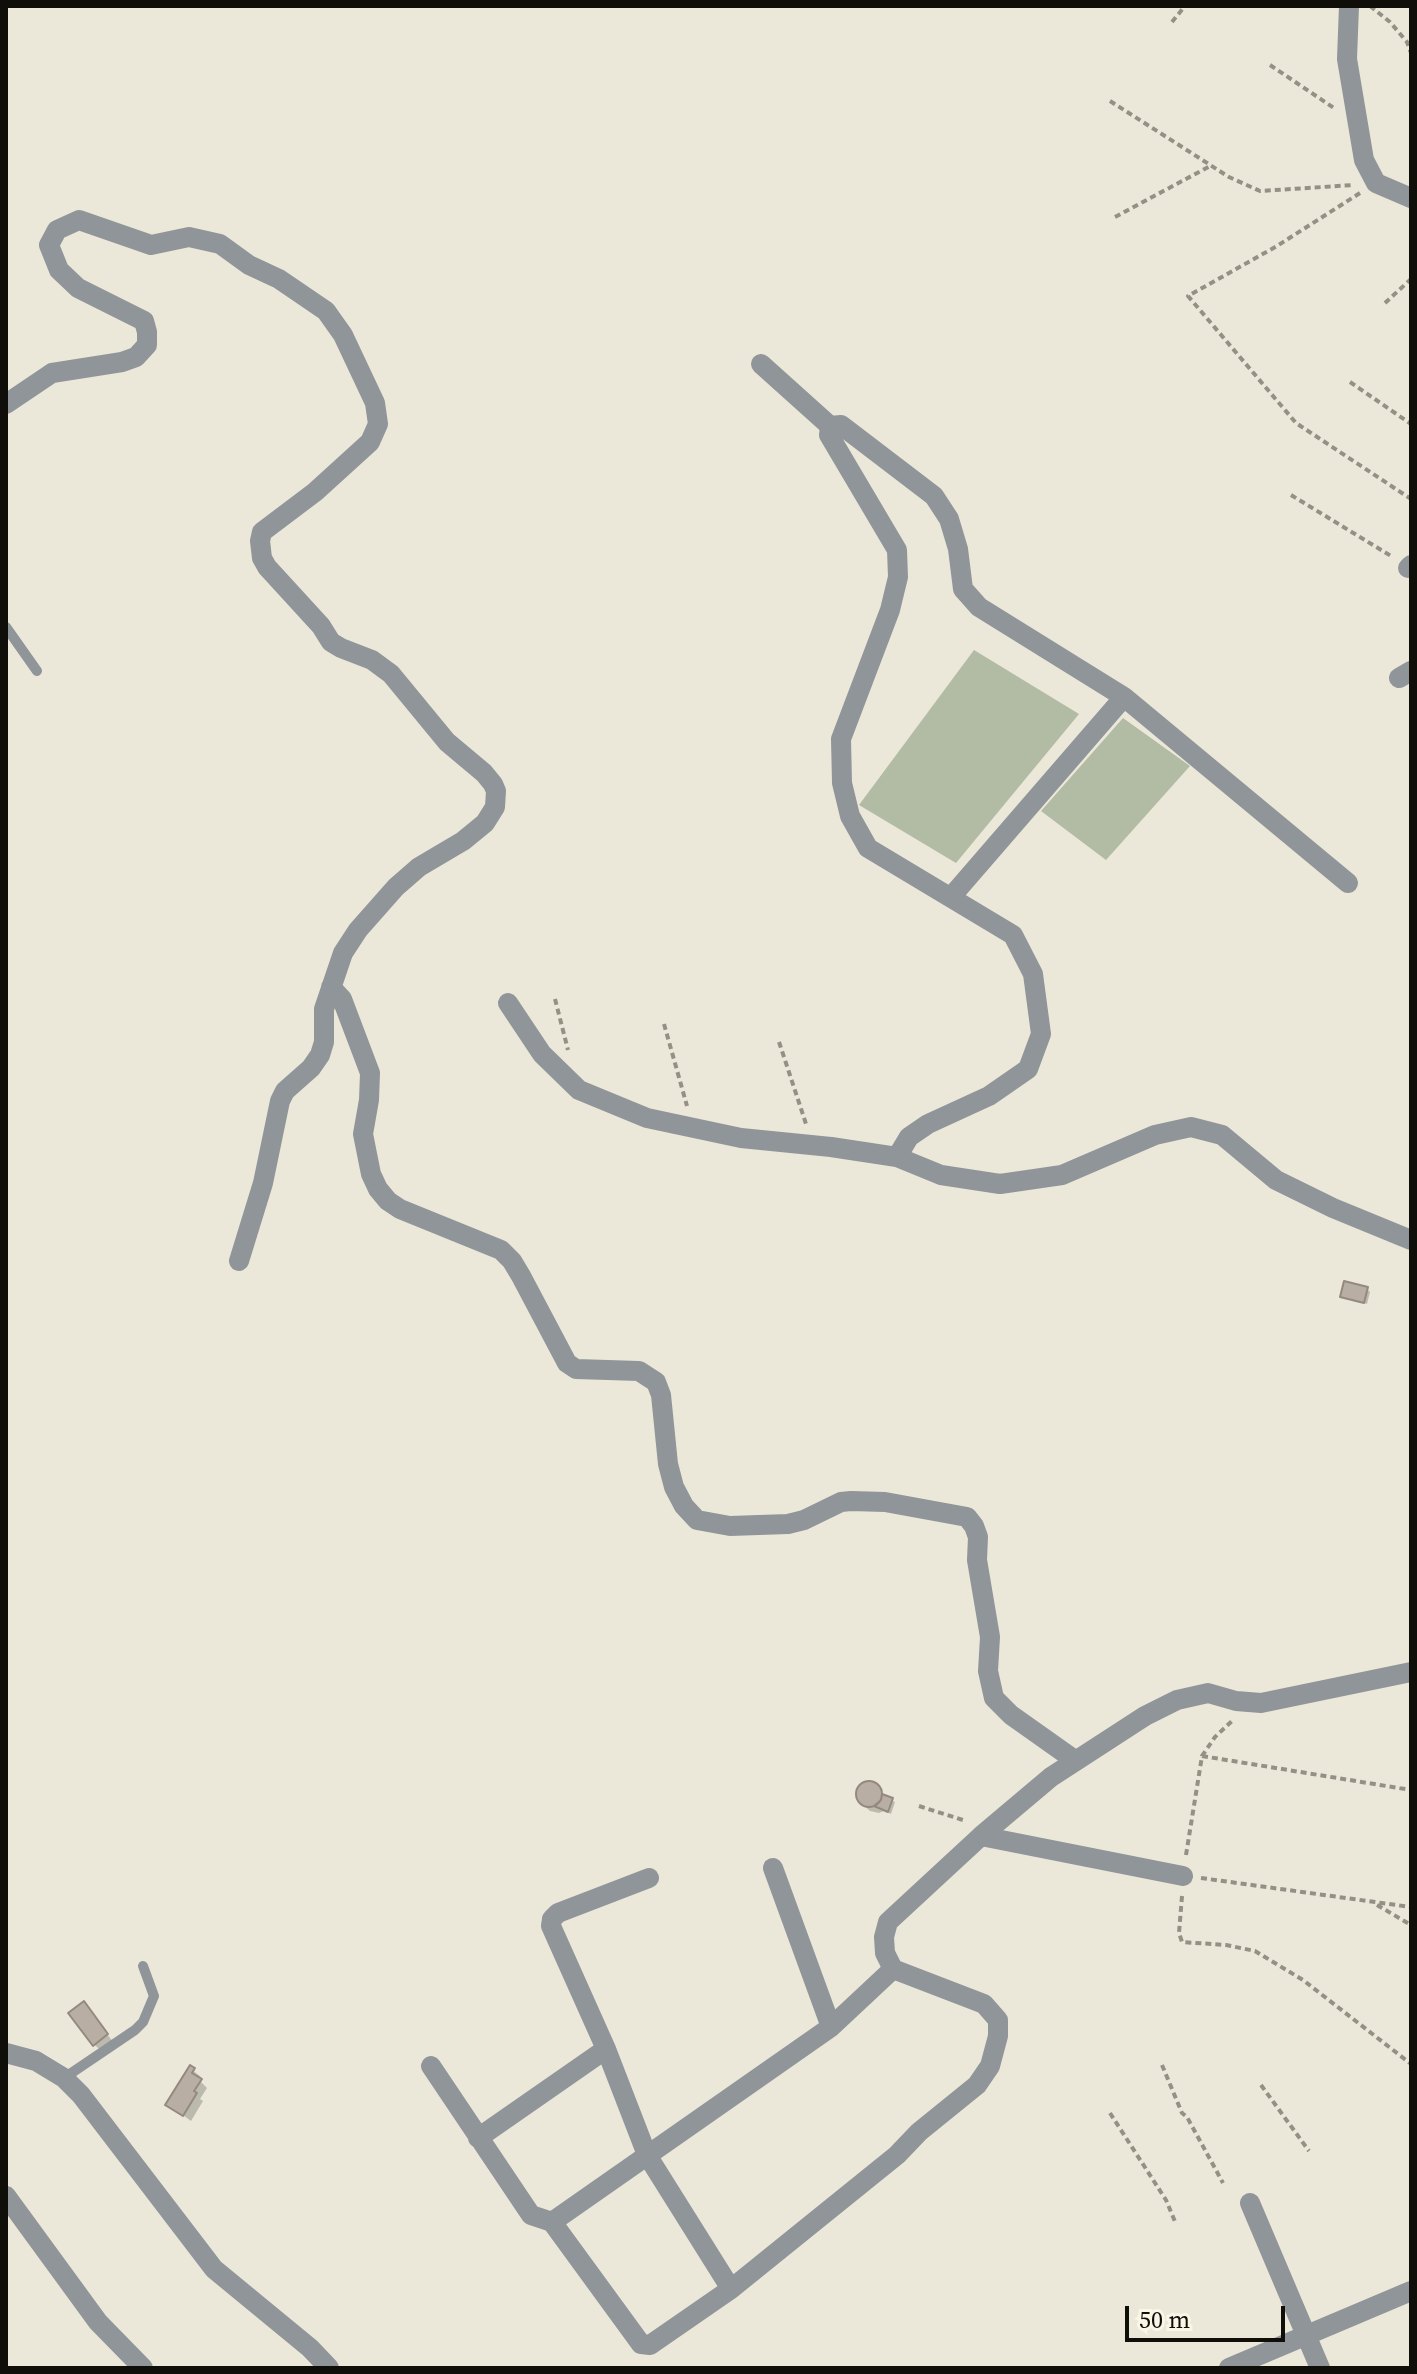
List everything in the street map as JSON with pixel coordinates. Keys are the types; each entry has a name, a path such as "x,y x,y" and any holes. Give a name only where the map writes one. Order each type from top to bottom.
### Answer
{"street":[{"path":"1349,6 1347,59 1364,160 1376,183 1411,198"},
{"path":"6,404 52,373 122,362 136,357 147,345 144,321 78,288 59,270 49,245 57,230 79,220 151,245 189,237 220,244 249,265 304,293 326,311 343,335 375,403 378,424 370,442 315,492 262,532 262,558 336,645 372,660 391,674 447,742 493,784 497,800 485,823 463,841 419,867 396,887 358,930 343,953 324,1009 324,1042 320,1055 311,1068 285,1091 280,1101 263,1183 239,1261"},
{"path":"761,364 830,426 841,425 934,496 949,519 958,549 963,589 979,607 1124,697 1348,883"},
{"path":"830,426 829,435 897,550 898,577 890,610 841,739 842,783 850,816 868,848 1013,935 1033,974 1041,1034 1028,1069 989,1096 928,1124 909,1137 897,1157"},
{"path":"951,897 1124,697"},
{"path":"331,987 342,999 370,1073 363,1134 371,1174 388,1201 400,1209 501,1250 521,1276 567,1363 576,1369 639,1371 656,1382 661,1395 668,1464 674,1487 684,1506 697,1520 730,1526 788,1524 804,1520 841,1502 851,1501 885,1502 967,1517 978,1537 977,1560 990,1637 988,1671 994,1698 1011,1715 1076,1761"},
{"path":"508,1003 542,1054 579,1090 647,1118 741,1138 897,1157 941,1175 1000,1184 1062,1175 1155,1135 1191,1127 1222,1135 1276,1180 1333,1208 1411,1240"},
{"path":"431,2066 531,2215 552,2222 641,2344 646,2346 731,2289 897,2155 919,2132 977,2085 990,2066 998,2036 998,2020 984,2004 893,1969 885,1953 884,1937 888,1922 986,1832 1051,1777 1145,1716 1177,1700 1208,1693 1236,1701 1261,1703 1411,1672"},
{"path":"986,1832 1183,1876"},
{"path":"773,1868 831,2027"},
{"path":"649,1878 558,1913 552,1919 551,1926 606,2049 647,2155 731,2289"},
{"path":"552,2222 831,2027 893,1969"},
{"path":"478,2138 606,2049"},
{"path":"6,2053 36,2061 64,2078 90,2107 214,2269 310,2348 329,2368"},
{"path":"6,2196 98,2322 143,2368"},
{"path":"1250,2203 1320,2368"},
{"path":"1229,2368 1411,2291"}],"lane":[{"path":"6,627 37,671"},
{"path":"64,2078 143,2022 154,1996 143,1966"}],"path":[{"path":"1172,22 1185,6"},
{"path":"1370,6 1399,32 1411,53"},
{"path":"1270,65 1315,93 1357,126"},
{"path":"1110,101 1229,177 1260,191 1376,183"},
{"path":"1115,217 1212,165"},
{"path":"1376,183 1277,246 1188,296 1296,423 1411,499"},
{"path":"1385,303 1411,279"},
{"path":"1350,382 1411,424"},
{"path":"1291,495 1409,566"},
{"path":"555,999 579,1090"},
{"path":"664,1024 692,1128"},
{"path":"779,1042 812,1145"},
{"path":"1261,1703 1215,1737 1202,1756 1183,1876 1179,1933 1182,1942 1226,1945 1255,1951 1303,1980 1411,2064"},
{"path":"1202,1756 1411,1790"},
{"path":"919,1806 986,1832"},
{"path":"1183,1876 1411,1907"},
{"path":"1375,1903 1411,1925"},
{"path":"1162,2065 1182,2113 1223,2183"},
{"path":"1261,2085 1309,2151"},
{"path":"1110,2113 1166,2200 1176,2224"}],"green space":[{"path":"974,650 1079,714 956,863 859,805"},
{"path":"1123,718 1190,766 1106,860 1041,811"}],"building":[{"path":"1344,1281 1368,1287 1364,1303 1340,1297"},
{"path":"869,1781 878,1785 882,1794 878,1803 869,1807 860,1803 856,1794 860,1785"},
{"path":"882,1794 893,1798 888,1812 874,1806 881,1800"},
{"path":"84,2001 108,2034 93,2046 68,2013"},
{"path":"190,2065 195,2068 192,2073 202,2079 183,2116 165,2105"}]}
